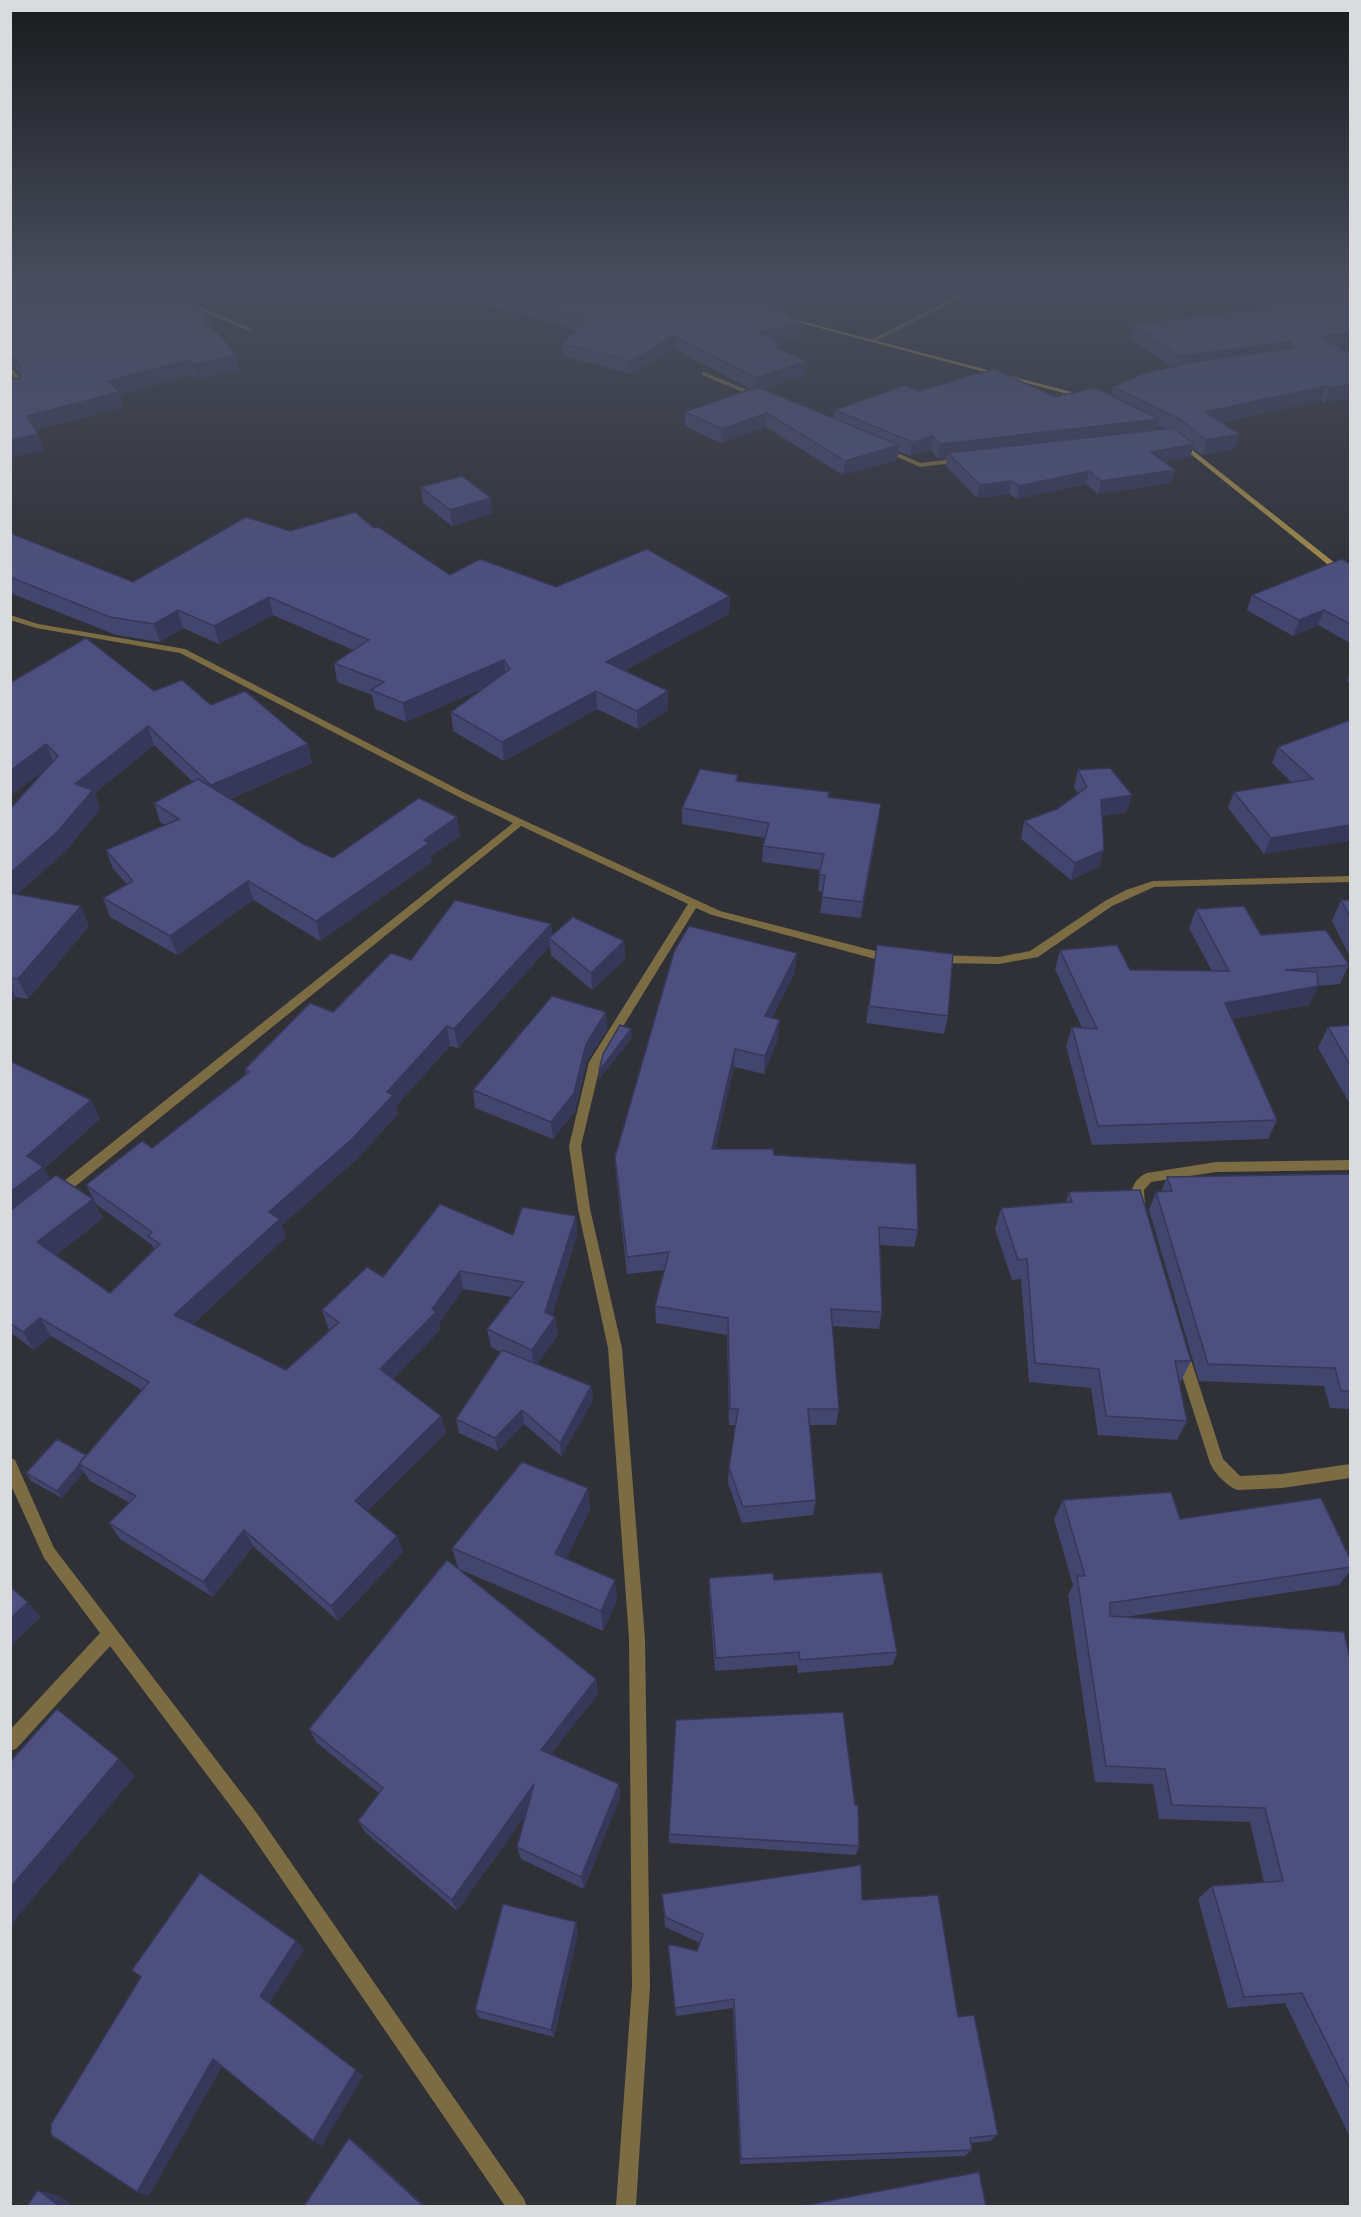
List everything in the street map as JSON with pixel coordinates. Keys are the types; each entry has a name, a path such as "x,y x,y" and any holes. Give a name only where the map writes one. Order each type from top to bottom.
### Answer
{"street":[{"path":"10,392 21,390 20,385"},
{"path":"732,385 769,401"},
{"path":"1041,385 1089,398"},
{"path":"1171,436 1350,578"},
{"path":"876,447 920,465 965,459"},
{"path":"10,617 36,626 182,651 466,797 716,913 875,955 908,957"},
{"path":"82,641 92,635"},
{"path":"46,1202 520,822"},
{"path":"931,958 975,961 1007,959 1036,953 1100,907 1138,889 1153,885 1350,879"},
{"path":"626,2206 641,1986 637,1639 615,1348 585,1209 575,1146 595,1062 694,903"},
{"path":"1143,1217 1136,1195 1138,1186 1147,1178 1216,1167 1350,1165"},
{"path":"1178,1342 1217,1463 1238,1482 1281,1481 1350,1471"},
{"path":"10,1465 49,1553 250,1818 517,2206"},
{"path":"10,1743 110,1635"}],"building":[{"path":"10,385 112,385 119,392 27,416 38,434 10,440"},
{"path":"904,385 919,391 938,385 1030,385 1055,397 1092,388 1160,419 940,444 933,436 912,442 835,410"},
{"path":"1343,385 1330,388 1326,386 1205,412 1239,434 1206,440 1178,418 1113,387"},
{"path":"757,387 899,445 845,461 767,413 722,429 685,412"},
{"path":"1173,428 1194,444 1151,452 1175,470 1101,481 1089,471 1019,486 1011,481 980,485 948,453"},
{"path":"462,476 491,498 450,510 421,487"},
{"path":"355,512 374,528 378,527 450,575 480,559 556,587 647,549 730,596 606,662 668,691 637,711 596,691 502,742 451,712 510,669 504,660 403,703 371,690 384,682 334,663 369,640 269,597 214,626 178,610 154,624 110,617 10,577 10,533 133,582 246,517 290,531"},
{"path":"1342,559 1350,564 1350,624 1324,610 1299,620 1252,595"},
{"path":"86,638 154,691 182,680 211,705 245,691 308,744 211,785 148,726 75,784 93,790 57,832 10,873 10,809 58,756 46,744 10,771 10,683"},
{"path":"1350,720 1350,825 1271,838 1234,792 1313,779 1278,747"},
{"path":"1110,768 1132,795 1101,800 1104,850 1075,863 1024,821 1057,809 1087,787 1078,770"},
{"path":"700,769 738,775 736,781 829,792 828,797 881,804 863,902 822,897 825,875 819,875 824,854 763,846 769,823 682,808"},
{"path":"198,779 303,844 333,858 419,798 457,817 424,840 429,843 316,921 248,881 170,936 103,898 133,881 106,850 179,819 154,803"},
{"path":"10,893 81,906 18,979 10,978"},
{"path":"455,900 551,924 454,1029 447,1026 387,1092 393,1095 351,1140 269,1212 280,1219 174,1315 286,1370 339,1322 322,1310 367,1267 383,1277 440,1204 513,1235 522,1207 576,1216 545,1312 555,1317 532,1350 487,1329 524,1282 460,1271 432,1309 436,1312 380,1369 441,1416 355,1501 397,1536 331,1606 244,1530 203,1582 109,1523 136,1496 79,1464 149,1382 40,1318 23,1332 10,1323 10,1211 56,1175 93,1199 37,1242 110,1293 160,1244 148,1236 152,1232 86,1185 142,1141 152,1148 249,1072 245,1069 310,1003 333,1012 391,953 411,960"},
{"path":"1341,900 1350,900 1350,917"},
{"path":"1244,906 1261,935 1326,930 1349,965 1285,970 1317,972 1318,986 1225,1003 1277,1120 1098,1126 1072,1027 1097,1029 1060,950 1117,945 1130,970 1229,971 1196,909"},
{"path":"573,917 624,941 591,973 549,938"},
{"path":"689,926 797,953 765,1016 780,1020 765,1056 735,1049 712,1149 773,1149 774,1155 916,1164 918,1230 879,1227 882,1312 831,1309 839,1409 808,1409 816,1500 743,1507 729,1468 738,1409 730,1409 728,1318 655,1306 669,1252 627,1257 615,1157 674,952"},
{"path":"877,945 953,954 948,1016 869,1006"},
{"path":"552,996 606,1012 586,1044 574,1093 551,1122 473,1090"},
{"path":"620,1025 631,1029 599,1071 603,1054"},
{"path":"1350,1025 1350,1065 1328,1027"},
{"path":"10,1061 91,1100 27,1156 43,1167 10,1192"},
{"path":"1350,1174 1350,1391 1341,1391 1335,1368 1208,1364 1156,1192 1172,1191 1167,1177"},
{"path":"1140,1190 1191,1361 1175,1361 1187,1421 1106,1416 1099,1369 1035,1363 1027,1259 1018,1260 1001,1208 1072,1202 1069,1192"},
{"path":"502,1350 591,1386 560,1443 522,1410 495,1438 456,1419"},
{"path":"57,1439 86,1455 57,1491 26,1473"},
{"path":"522,1462 588,1488 555,1554 615,1580 601,1611 452,1548"},
{"path":"1171,1492 1180,1519 1321,1498 1350,1559 1350,1567 1110,1603 1110,1616 1344,1632 1350,1660 1350,2089 1302,1993 1244,1997 1212,1886 1283,1881 1265,1808 1172,1805 1165,1769 1106,1766 1077,1576 1085,1576 1063,1500"},
{"path":"447,1560 596,1679 541,1750 619,1784 581,1877 517,1847 534,1784 452,1900 358,1821 383,1788 309,1729"},
{"path":"882,1572 897,1652 800,1660 799,1652 716,1658 709,1578 773,1573 774,1580"},
{"path":"10,1587 28,1602 10,1619"},
{"path":"57,1709 119,1759 10,1888 10,1762"},
{"path":"843,1712 855,1805 858,1805 859,1846 669,1834 676,1720"},
{"path":"861,1865 862,1900 938,1895 958,2017 974,2015 998,2135 970,2138 972,2150 741,2159 734,1999 675,2008 668,1944 697,1951 703,1934 665,1917 662,1894"},
{"path":"200,1873 296,1941 260,1996 356,2070 313,2141 213,2059 137,2192 51,2135 51,2124 141,1977 132,1970"},
{"path":"503,1904 576,1922 551,2030 475,2010"},
{"path":"349,2138 423,2206 304,2206"},
{"path":"979,2172 986,2206 802,2206"},
{"path":"38,2190 59,2206 27,2206"}]}
